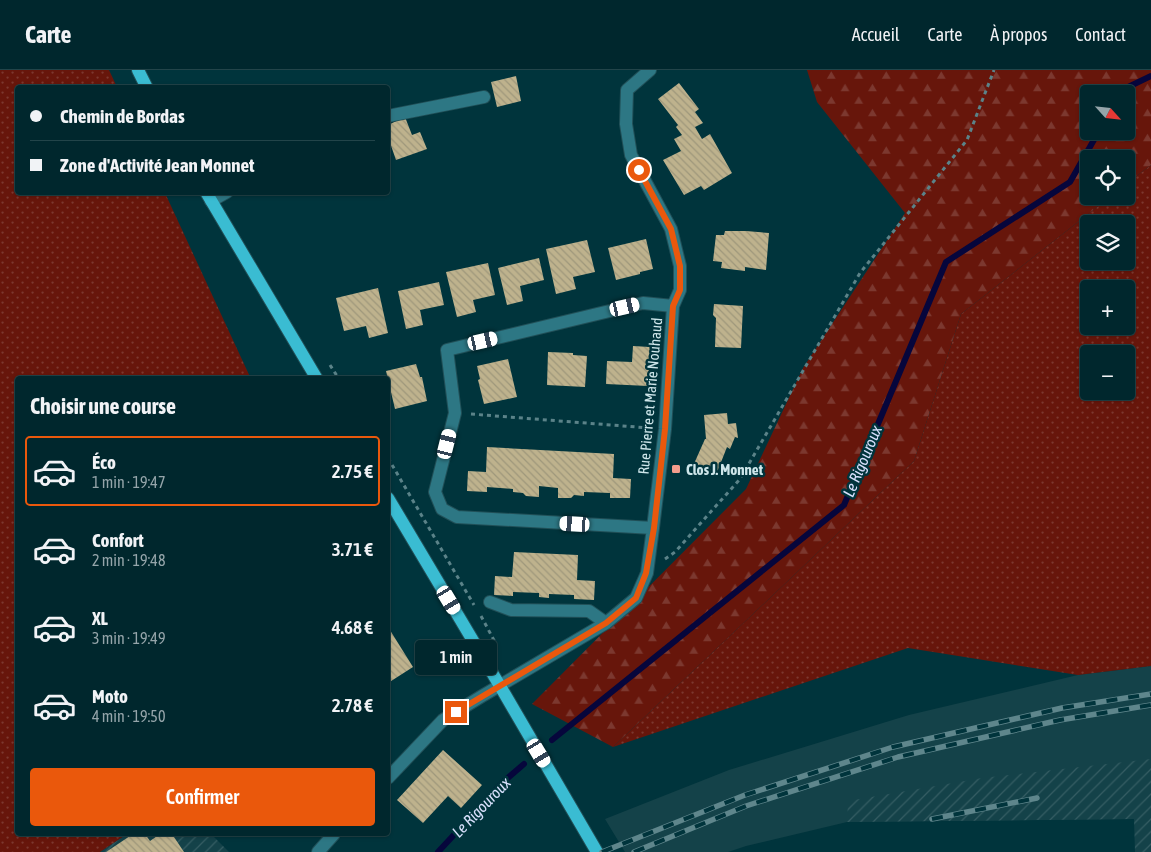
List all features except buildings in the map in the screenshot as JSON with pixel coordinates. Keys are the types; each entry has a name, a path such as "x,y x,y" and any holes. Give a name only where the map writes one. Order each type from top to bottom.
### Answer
{"main road":[{"path":"138,70 145,85"},
{"path":"208,197 315,376"},
{"path":"390,501 597,852"}],"street":[{"path":"650,70 627,90 626,124 631,155 671,229 680,266 680,290 673,306"},
{"path":"390,116 484,97"},
{"name":"Rue Pierre et Marie Nouhaud","path":"390,776 443,720 606,623 636,598 646,573 654,528 665,429 673,306 643,303 447,350 455,413 435,492 442,509 457,517 654,528"},
{"path":"490,602 512,610 589,611 606,623"},
{"path":"318,852 332,836"}],"path":[{"path":"646,573 675,552 740,479 860,273 967,140 994,70"},
{"path":"455,413 665,429"}],"shaded area":[{"path":"1151,666 1151,818 847,822 728,852 625,852 605,819 729,770 909,715 1078,675"},
{"path":"1151,759 1151,852 1135,852 1134,819 847,822 848,801 982,778"},
{"path":"124,836 213,836 229,852 100,852"}],"green space":[{"path":"0,70 109,70 116,85 15,85 15,195 166,195 250,376 15,376 15,836 124,836 100,852 0,852"},
{"path":"807,70 1151,70 1151,165 1135,177 1135,150 1080,150 1080,205 1100,205 1087,215 1080,215 1080,220 961,314 914,461 613,747 532,704 746,489 803,368 905,213 817,102"},
{"path":"1151,165 1151,666 1078,675 908,648 613,747 914,461 961,314 1080,220 1080,270 1135,270 1135,215 1087,215 1100,205 1135,205 1135,177"}],"waterway":[{"name":"Le Rigouroux","path":"1132,85 1151,76"},
{"name":"Le Rigouroux","path":"552,740 844,505 946,262 1070,182 1094,140"},
{"name":"Le Rigouroux","path":"438,852 503,782 524,764"}],"railway":[{"path":"602,852 745,795 893,747 1062,708 1151,694"},
{"path":"634,852 746,806 898,757 1060,720 1151,705"},
{"path":"932,819 1037,798"}],"place":[{"name":"Clos J. Monnet","path":"676,469"}],"route":[{"path":"456,712 606,623 636,598 646,573 654,528 665,429 673,306 680,290 680,266 671,229 639,170"}]}
